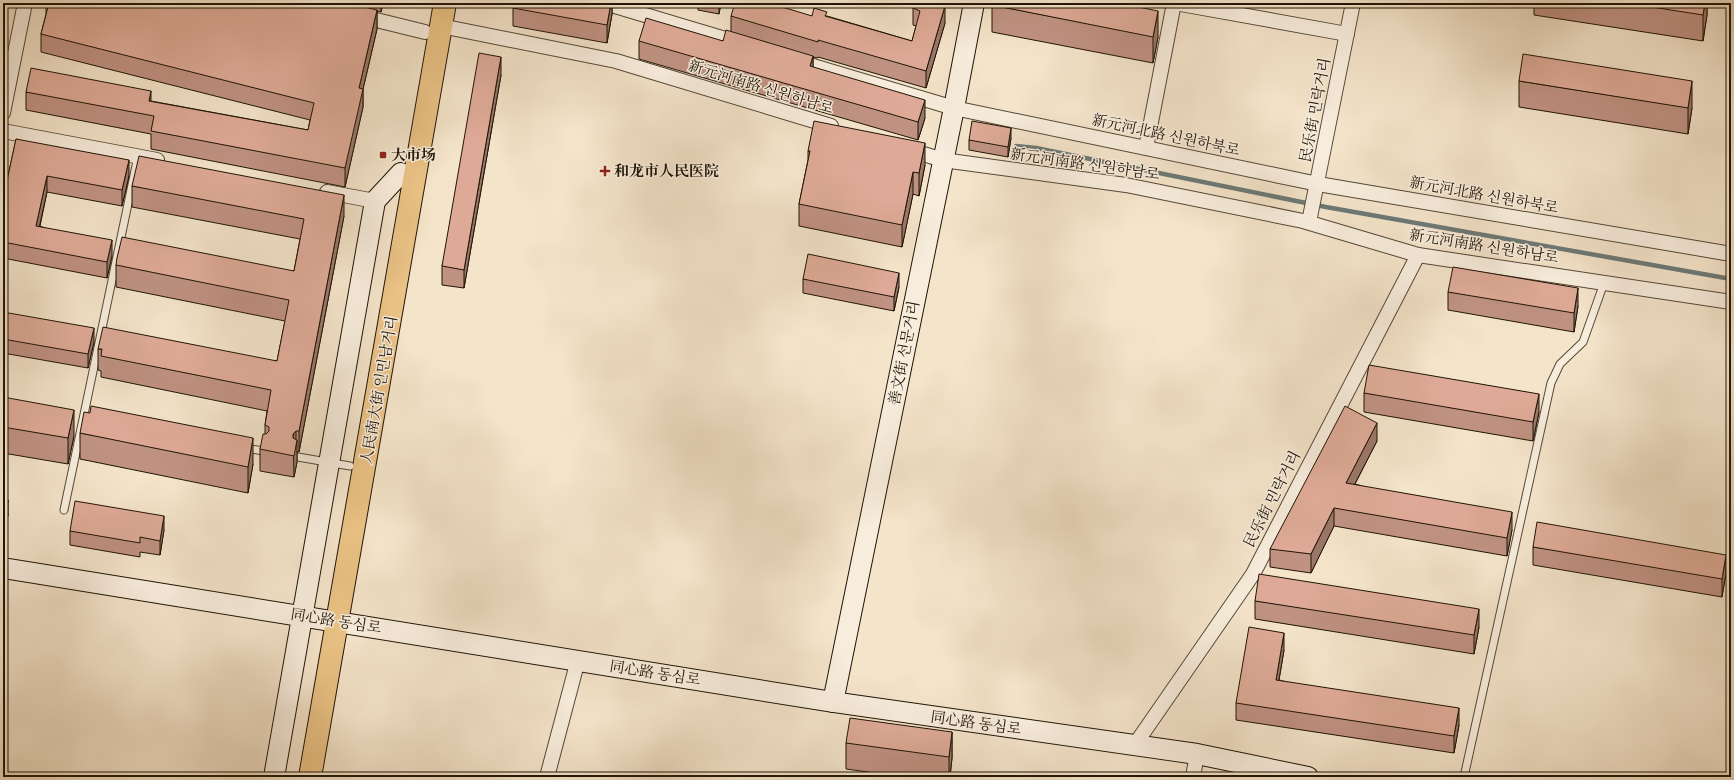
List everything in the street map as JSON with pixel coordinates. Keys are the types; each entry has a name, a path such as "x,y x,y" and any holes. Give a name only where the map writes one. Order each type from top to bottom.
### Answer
{"main road":[{"name":"人民南大街 인민남거리","path":"310,777 331,620 433,29 430,3"},
{"name":"人民南大街 인민남거리","path":"296,777 331,620 340,464 433,29 445,3"}],"street":[{"path":"3,112 25,3"},
{"path":"605,3 757,49"},
{"name":"善文街 선문거리","path":"834,702 974,3"},
{"path":"1146,148 1174,3 1347,34"},
{"name":"民乐街 민락거리","path":"1310,218 1353,3"},
{"name":"新元河南路 신원하남로","path":"348,13 616,61 845,130"},
{"name":"新元河北路 신원하북로","path":"780,56 954,108 1146,148 1317,189 1731,254"},
{"path":"3,131 169,162"},
{"name":"新元河南路 신원하남로","path":"891,144 943,160 1126,185 1310,218 1418,255 1731,302"},
{"path":"314,189 375,201 401,173"},
{"name":"人民南大街 인민남거리","path":"274,777 303,616 340,464 375,201"},
{"name":"民乐街 민락거리","path":"1134,746 1253,574 1418,255"},
{"name":"同心路 동심로","path":"3,568 834,702 1197,754 1308,777"},
{"path":"547,777 578,660"},
{"path":"1193,777 1197,754"}],"lane":[{"path":"64,510 138,156"},
{"path":"1464,777 1551,383 1560,364 1583,342 1604,283"},
{"path":"82,420 90,421"},
{"path":"240,447 264,451"},
{"path":"298,457 340,464"}],"building":[{"path":"49,3 348,3 377,10 359,88 363,89 345,168 151,131 154,116 26,92 31,68 151,91 149,101 308,130 314,103 41,34"},
{"path":"513,3 611,3 607,25 513,8"},
{"path":"735,3 769,3 812,16 814,8 827,12 825,16 912,41 920,11 913,8 914,3 934,3 945,6 926,71 818,40 818,42 731,16"},
{"path":"992,3 1119,3 1158,11 1153,37 992,5"},
{"path":"1626,3 1705,3 1703,15"},
{"path":"646,18 723,41 726,30 813,56 810,66 925,100 918,122 639,41"},
{"path":"479,53 501,57 464,270 442,266"},
{"path":"1523,54 1692,81 1688,108 1519,81"},
{"path":"814,121 925,143 919,173 913,172 902,225 799,204 810,151 808,151"},
{"path":"972,121 1011,128 1008,147 969,140"},
{"path":"16,139 129,160 122,190 47,176 36,226 112,240 107,262 3,242 3,199"},
{"path":"139,156 344,195 299,431 296,431 293,434 293,438 297,440 294,456 260,449 263,434 266,434 269,431 269,427 265,425 271,390 101,356 102,349 98,349 103,327 277,361 289,300 116,265 122,237 294,271 304,219 132,186"},
{"path":"808,254 899,273 894,297 803,279"},
{"path":"1453,267 1578,288 1574,313 1448,292"},
{"path":"3,312 94,328 88,354 3,339"},
{"path":"1369,365 1539,394 1533,422 1364,393"},
{"path":"3,397 74,410 68,438 3,427"},
{"path":"91,406 253,438 248,467 80,433 84,412 90,413"},
{"path":"1345,406 1377,423 1346,483 1512,512 1507,538 1334,508 1311,554 1270,549"},
{"path":"3,500 8,500 4,530 3,530"},
{"path":"75,501 164,516 160,541 140,537 140,543 70,531"},
{"path":"1537,522 1726,555 1722,579 1533,547"},
{"path":"1259,574 1479,609 1474,635 1255,601"},
{"path":"1249,627 1284,633 1276,680 1459,708 1454,736 1236,703"},
{"path":"850,718 952,732 949,757 846,743"}],"waterway":[{"path":"1016,146 1036,148 1326,207 1731,279"}],"place":[{"name":"大市场","path":"383,155"},
{"name":"和龙市人民医院","path":"605,171"}]}
